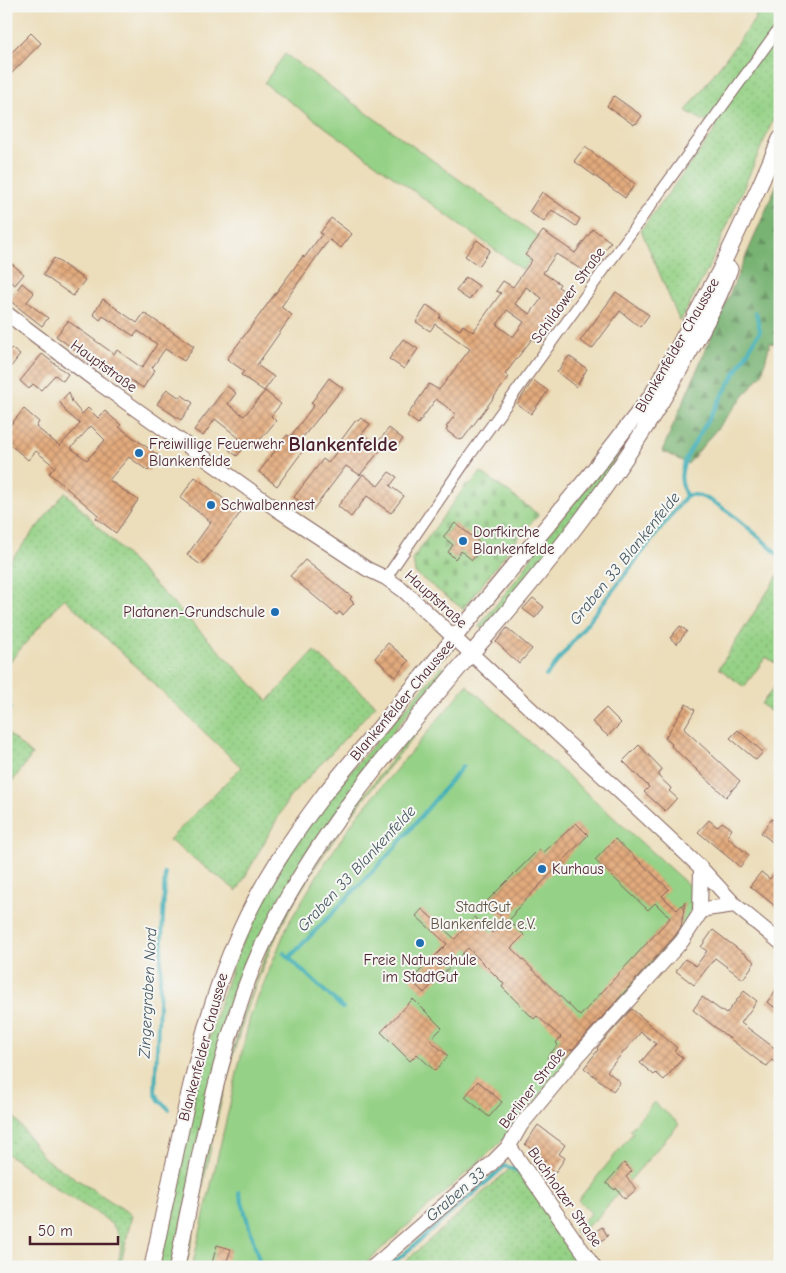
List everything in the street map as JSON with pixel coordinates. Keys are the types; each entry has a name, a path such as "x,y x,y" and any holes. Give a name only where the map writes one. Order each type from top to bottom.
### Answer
{"main road":[{"name":"Blankenfelder Chaussee","path":"152,1267 182,1125 204,1034 219,983 239,932 267,878 296,832 325,793 592,472 651,396 710,290 780,139"},
{"name":"Blankenfelder Chaussee","path":"177,1267 208,1121 237,1010 266,939 304,868 391,748 472,654 563,543 611,480 643,433 693,347 723,286 760,185"}],"street":[{"name":"Schildower Straße","path":"386,578 470,455 777,32"},
{"name":"Hauptstraße","path":"6,313 99,383 278,510 367,569 386,578 403,590 701,868 735,904 780,942"},
{"path":"700,913 701,868"},
{"path":"700,913 706,909 735,904"},
{"name":"Berliner Straße","path":"373,1267 509,1146 521,1125 578,1056 682,941 700,913"},
{"name":"Buchholzer Straße","path":"509,1146 594,1267"}],"green space":[{"path":"757,6 780,6 780,104 710,265 680,322 641,230 717,128 686,111 755,19"},
{"path":"285,54 539,237 526,255 531,259 523,270 264,83"},
{"path":"780,177 780,344 770,343 762,374 688,464 662,451"},
{"path":"652,408 567,529 483,629 479,626 521,574 539,545"},
{"path":"481,472 539,515 525,529 463,609 415,573 413,558 467,484 469,486"},
{"path":"65,492 268,701 314,651 376,705 289,798 237,891 169,840 241,767 64,598 6,666 6,566"},
{"path":"780,572 780,666 766,657 744,687 719,668"},
{"path":"442,666 445,669 395,729 248,961 171,1267 158,1267 193,1101 207,1046 223,993 243,940 268,889 297,841 349,774"},
{"path":"780,680 780,712 770,711 761,704"},
{"name":"StadtGut Blankenfelde e.V.","path":"467,685 695,891 687,929 573,1056 501,1142 361,1267 192,1267 250,1017 288,924 321,869 357,816"},
{"path":"418,726 421,728 363,800 310,875 280,929 262,969 234,1052 213,1138 186,1267 183,1267 213,1122 244,1010 269,946 298,891 350,813"},
{"path":"6,732 32,755 6,790"},
{"path":"654,1102 679,1124 598,1217 577,1235 574,1230 591,1213 578,1200 633,1133 630,1130"},
{"path":"6,1106 44,1158 132,1215 120,1267 117,1267 121,1248 120,1239 116,1230 106,1219 63,1193 6,1153"},
{"path":"515,1164 586,1267 399,1267"}],"building":[{"path":"31,33 41,43 6,79 6,58"},
{"path":"614,96 642,116 636,124 634,125 607,106"},
{"path":"585,147 635,184 625,198 574,161"},
{"path":"542,192 580,219 576,226 552,210 544,222 529,212"},
{"path":"331,218 352,234 341,248 330,240 325,245 281,307 292,315 257,365 274,377 264,391 241,375 244,371 227,359 303,256 304,258 322,234 320,233"},
{"path":"593,229 611,242 587,273 556,254 543,273 560,284 558,287 571,295 536,342 532,339 505,374 509,377 463,439 459,440 446,430 448,428 446,427 456,414 436,399 418,424 407,416 429,384 439,390 470,349 435,324 430,331 416,322 427,305 441,315 439,318 460,330 463,325 473,332 501,293 496,291 503,281 513,287 532,260 525,255 543,231 575,253","holes":["526,287 542,298 530,314 515,304","507,310 524,322 513,337 497,325"]},
{"path":"477,240 490,250 479,266 465,256"},
{"path":"54,258 85,280 73,296 43,275"},
{"path":"6,259 24,274 15,285 6,278"},
{"path":"466,277 479,286 469,300 456,291"},
{"path":"22,283 34,293 27,302 48,318 42,326 9,300"},
{"path":"616,292 649,315 640,327 620,311 592,349 580,341"},
{"path":"103,299 137,323 144,313 194,346 184,361 165,349 152,368 155,370 143,388 129,379 126,382 100,364 98,367 56,336 68,321 114,354 117,350 142,368 157,344 138,331 134,336 103,316 100,320 93,314"},
{"path":"403,339 418,349 404,369 389,359"},
{"path":"11,348 20,355 6,373 6,354"},
{"path":"42,354 68,374 63,381 55,375 41,390 33,384 29,389 20,381"},
{"path":"569,356 587,369 576,387 557,372"},
{"path":"329,378 343,388 298,443 305,448 277,486 259,472 287,435 290,437 314,405 311,403"},
{"path":"533,380 548,391 531,414 517,404"},
{"path":"227,386 236,393 228,404 244,416 265,391 281,404 271,416 276,421 254,447 248,443 237,456 229,450 239,438 215,419 203,436 194,430"},
{"path":"167,389 180,398 182,395 193,403 181,420 157,404"},
{"path":"69,392 72,402 82,414 88,408 98,418 105,411 121,425 119,427 159,456 148,471 129,457 109,480 138,500 116,533 96,518 98,515 49,473 55,467 36,451 28,460 6,441 6,430 24,409 39,422 36,427 60,446 80,424 66,412 60,402","holes":["91,426 105,440 87,460 71,448"]},
{"path":"361,418 370,424 362,434 382,448 360,475 346,466 312,511 294,497 323,459 328,463 342,445 339,443 356,420 358,421"},
{"path":"389,428 403,439 393,451 379,441"},
{"path":"389,472 397,477 390,486 404,496 391,513 367,496 351,517 338,506 363,474 378,486"},
{"name":"Schwalbennest","path":"195,477 241,512 201,565 187,555 211,522 180,498"},
{"name":"Dorfkirche Blankenfelde","path":"455,523 484,546 472,560 461,551 455,559 448,552 453,545 443,537"},
{"name":"Platanen-Grundschule","path":"305,560 352,597 350,599 354,603 343,615 339,612 337,615 290,576"},
{"path":"533,598 544,607 535,618 523,609"},
{"path":"680,626 687,631 677,644 670,638"},
{"path":"507,628 532,649 519,664 496,642"},
{"path":"388,643 409,661 395,677 375,658"},
{"path":"686,704 695,710 684,729 740,781 726,797 671,746 672,744 665,738"},
{"path":"606,708 621,723 608,736 592,722"},
{"path":"738,730 763,752 756,760 730,738"},
{"path":"639,745 662,769 658,776 670,787 669,791 677,798 665,811 644,792 649,787 623,761"},
{"path":"772,819 780,825 780,848 761,833"},
{"path":"709,820 717,827 722,822 732,829 727,837 749,855 740,867 698,832"},
{"path":"576,823 588,835 514,912 515,914 509,920 524,935 511,948 580,1016 670,918 655,903 648,910 595,860 615,839 669,889 662,896 677,910 685,902 681,927 675,936 572,1050 554,1064 547,1057 558,1045 556,1043 561,1037 537,1016 534,1019 502,987 504,984 468,948 424,993 411,980 447,944 416,916 422,909 455,939 474,917 492,933 505,920 486,902 539,849 543,853"},
{"path":"780,867 780,910 750,886 761,872 770,879"},
{"path":"713,930 755,962 743,979 715,958 694,985 676,971 685,959 696,966 707,951 701,947"},
{"path":"780,985 780,1011 767,1002"},
{"path":"744,991 757,1001 741,1023 780,1052 780,1066 772,1060 767,1066 760,1062 693,1010 702,997 726,1014"},
{"path":"413,999 442,1028 430,1040 448,1056 435,1071 417,1054 410,1061 381,1032"},
{"path":"632,1009 677,1048 674,1051 683,1058 664,1080 656,1073 654,1075 640,1063 656,1044 641,1032 607,1071 620,1082 613,1091 584,1068 598,1050 597,1048"},
{"path":"478,1081 502,1102 489,1117 465,1097"},
{"path":"538,1125 565,1145 559,1154 565,1158 555,1173 543,1164 546,1160 525,1144"},
{"path":"624,1163 632,1171 626,1177 637,1189 625,1199 616,1188 615,1190 606,1183"},
{"path":"602,1227 608,1236 598,1243 592,1234"},
{"path":"217,1245 231,1249 225,1267 212,1263"}],"waterway":[{"path":"686,496 681,480 685,460 760,331 756,313"},
{"name":"Graben 33 Blankenfelde","path":"546,676 686,496 695,495 707,499 720,507 780,556"},
{"name":"Zingergraben Nord","path":"6,707 10,708"},
{"name":"Graben 33 Blankenfelde","path":"284,953 289,958 393,850 463,766"},
{"name":"Zingergraben Nord","path":"165,873 155,1092 159,1100 169,1109"},
{"path":"289,958 343,1008"},
{"name":"Graben 33","path":"389,1267 505,1166 517,1170 519,1173"},
{"name":"Zingergraben Nord","path":"239,1192 261,1267"}],"place":[{"name":"Freiwillige Feuerwehr Blankenfelde","path":"139,453"},
{"name":"Schwalbennest","path":"211,505"},
{"name":"Dorfkirche Blankenfelde","path":"463,541"},
{"name":"Platanen-Grundschule","path":"275,612"},
{"name":"Kurhaus","path":"542,869"},
{"name":"Freie Naturschule im StadtGut","path":"420,943"}],"district":[{"name":"Blankenfelde","path":"343,444"}]}
